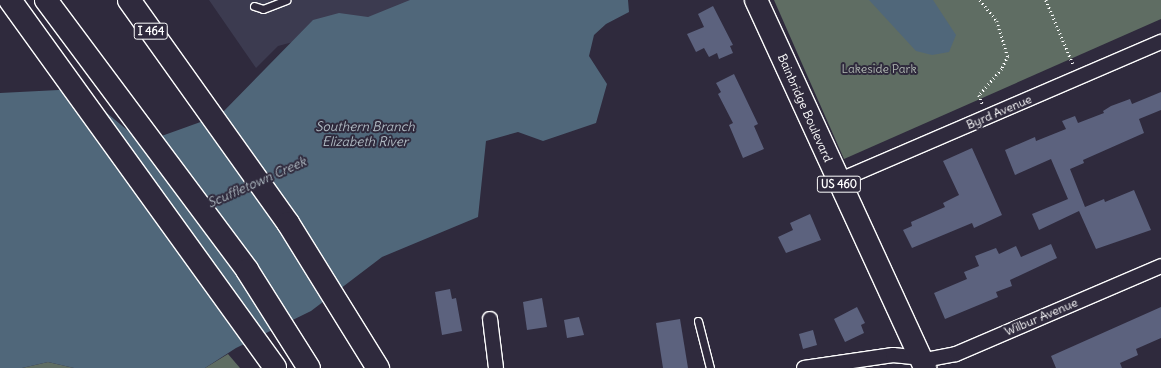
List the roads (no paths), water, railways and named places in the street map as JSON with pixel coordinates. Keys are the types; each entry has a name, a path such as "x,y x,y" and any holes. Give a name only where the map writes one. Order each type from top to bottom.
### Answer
{"main road":[{"path":"10,0 275,368"},
{"path":"46,0 248,270 309,368"},
{"name":"I 464","path":"129,0 174,61 288,223 378,368"},
{"name":"Bainbridge Boulevard","path":"756,0 922,363"}],"street":[{"name":"Byrd Avenue","path":"838,181 1161,42"},
{"name":"Wilbur Avenue","path":"804,368 893,355 922,363 956,354 1161,266"},
{"path":"490,319 496,368"}],"lane":[{"path":"254,6 263,9 286,0"},
{"path":"698,321 710,368"}],"water":[{"name":"Southern Branch Elizabeth River","path":"410,0 628,0 629,12 606,24 594,35 589,56 607,84 596,123 543,141 518,132 486,141 478,217 382,257 311,311 236,348 205,368 74,368 48,362 22,368 0,368 0,93 78,89 132,134 156,138 220,115 313,20 339,13 368,17"},
{"path":"869,0 933,0 956,35 949,52 932,55 916,51"}],"park label":[{"name":"Lakeside Park","path":"879,69"}],"water label":[{"name":"Scuffletown Creek","path":"257,183"}]}
